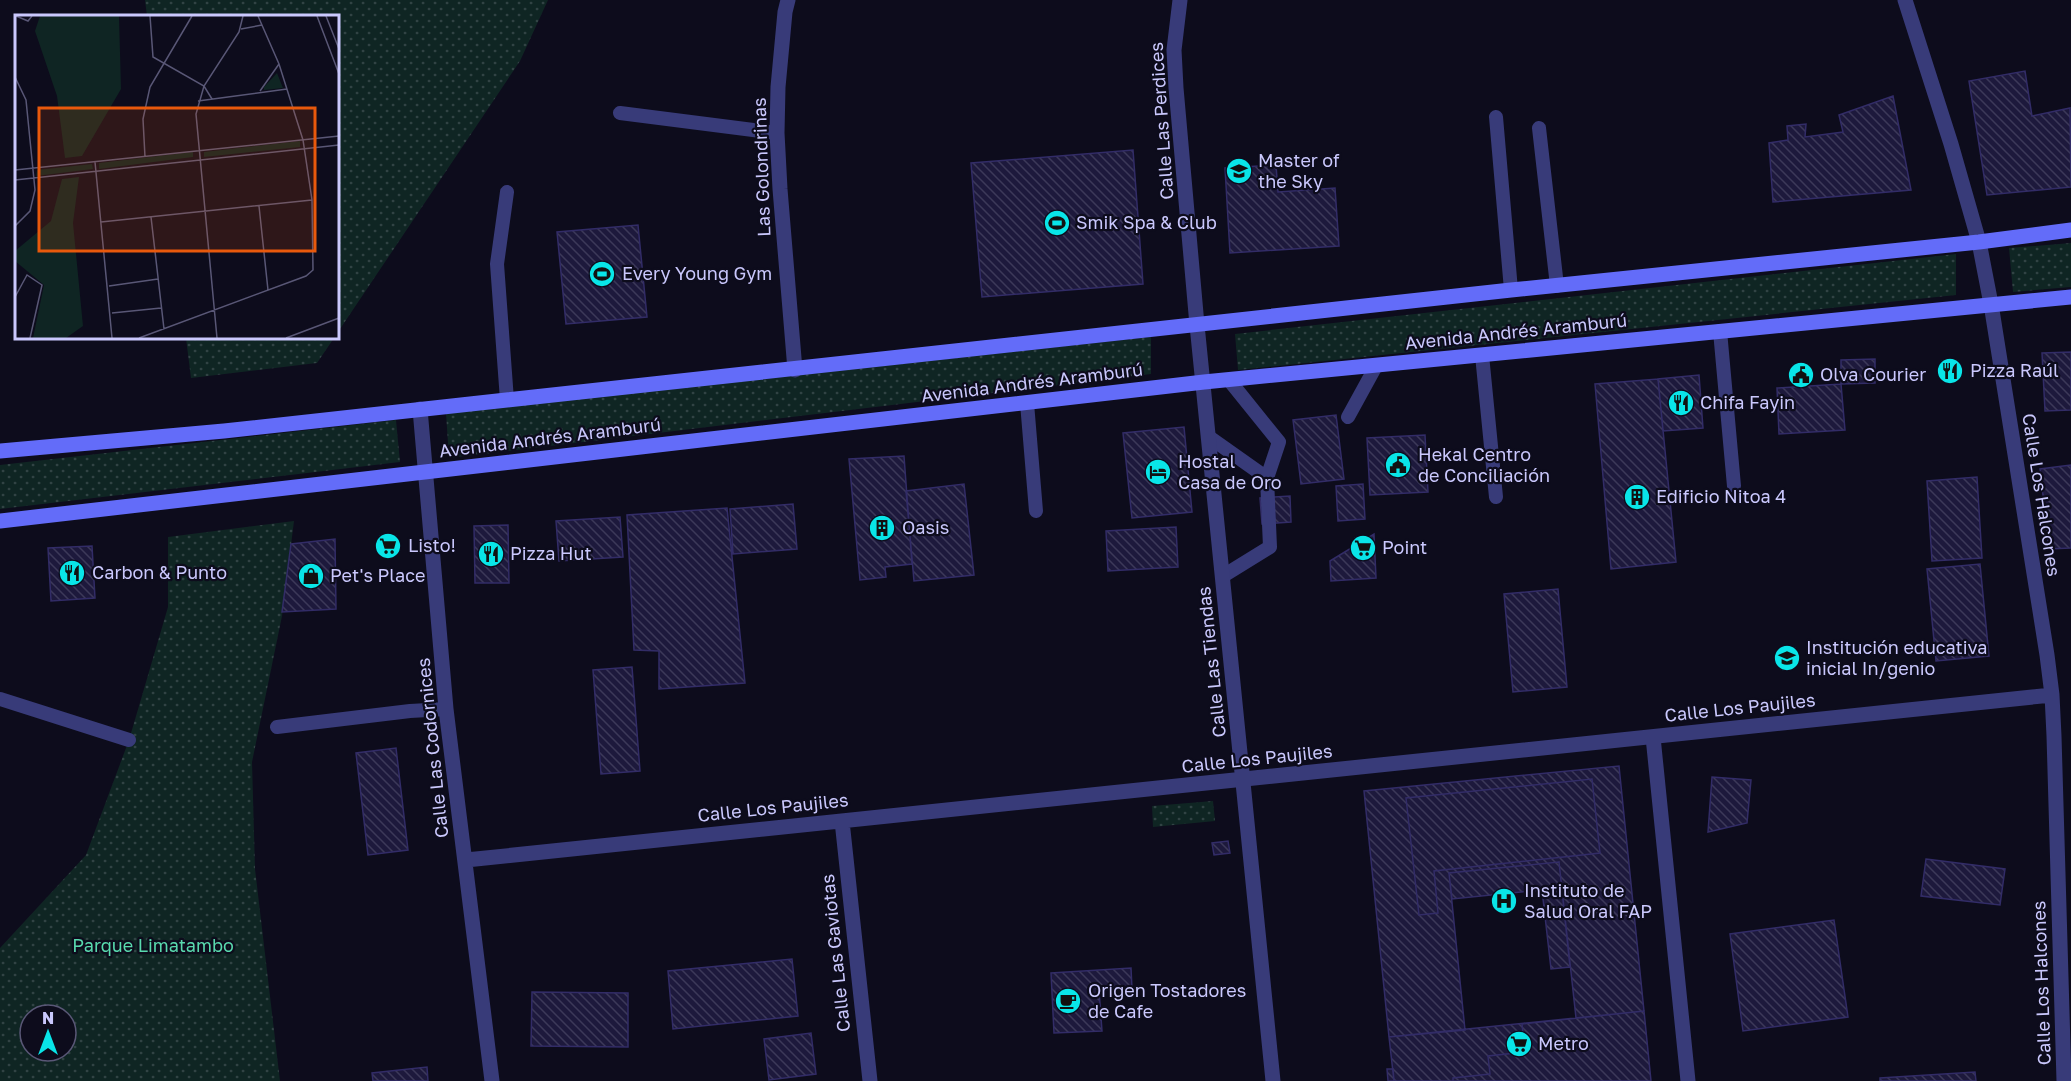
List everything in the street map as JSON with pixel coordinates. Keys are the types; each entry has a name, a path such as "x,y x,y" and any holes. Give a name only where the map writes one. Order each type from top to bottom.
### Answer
{"main road":[{"path":"0,452 224,432 1511,290 1979,242 2071,230"},
{"name":"Avenida Andrés Aramburú","path":"0,521 1204,382 2071,297"}],"street":[{"name":"Las Golondrinas","path":"788,0 778,87 777,134 795,369"},
{"name":"Calle Las Perdices","path":"1180,0 1175,59 1197,325 1204,382"},
{"name":"Calle Los Halcones","path":"1905,0 1951,144 1979,242 1991,304 2052,695 2064,1081"},
{"name":"Calle Las Tiendas","path":"1204,382 1273,1081"},
{"name":"Calle Las Codornices","path":"420,409 447,709 492,1081"},
{"name":"Calle Los Paujiles","path":"466,861 2052,695"},
{"path":"1653,736 1688,1081"},
{"name":"Calle Las Gaviotas","path":"842,821 870,1081"}],"lane":[{"path":"620,113 777,134"},
{"path":"1496,117 1511,290"},
{"path":"1539,128 1557,286"},
{"path":"507,192 497,264 507,400"},
{"path":"1720,331 1734,486"},
{"path":"1482,355 1496,497"},
{"path":"1348,417 1376,366"},
{"path":"1223,576 1270,547 1268,478 1279,442 1229,380"},
{"path":"1027,403 1036,511"},
{"path":"1209,437 1268,478"},
{"path":"0,699 129,740"},
{"path":"277,727 410,711 447,709"}],"green space":[{"path":"145,0 548,0 520,61 339,331 339,15 147,15"},
{"path":"2071,243 2071,287 2013,292 2009,248"},
{"path":"1956,254 1956,295 1238,370 1235,334"},
{"path":"1151,337 1151,374 449,458 446,413"},
{"path":"186,339 333,339 317,363 191,378"},
{"path":"396,420 400,462 0,509 0,465"},
{"name":"Parque Limatambo","path":"294,521 282,616 252,762 255,869 280,1081 0,1081 0,948 86,855 129,740 168,607 168,537"},
{"path":"1213,801 1215,821 1153,827 1152,806"}],"building":[{"path":"2025,71 2032,116 2070,108 2071,187 1987,195 1969,81"},
{"path":"1893,96 1911,190 1773,202 1769,143 1788,140 1787,126 1806,124 1805,137 1843,132 1839,115"},
{"name":"Smik Spa & Club","path":"1133,150 1143,284 982,297 971,163"},
{"path":"1276,165 1278,192 1335,188 1339,246 1230,253 1225,168"},
{"name":"Every Young Gym","path":"638,225 647,317 566,324 557,232"},
{"path":"2071,352 2071,410 2045,411 2042,353"},
{"path":"1875,359 1875,383 1841,384 1841,360"},
{"name":"Chifa Fayin","path":"1699,375 1703,428 1663,431 1658,379"},
{"name":"Edificio Nitoa 4","path":"1658,379 1676,562 1611,569 1595,384"},
{"path":"1841,384 1845,430 1779,434 1777,388"},
{"path":"1336,415 1344,479 1301,484 1293,420"},
{"name":"Hostal Casa de Oro","path":"1184,427 1192,512 1132,518 1123,433"},
{"name":"Hekal Centro de Conciliación","path":"1425,435 1428,492 1370,495 1367,438"},
{"name":"Oasis","path":"904,456 912,564 885,567 886,577 860,580 849,459"},
{"path":"2071,465 2071,548 2049,549 2040,469"},
{"path":"1977,477 1982,558 1932,561 1927,481"},
{"path":"964,484 974,575 914,581 906,491"},
{"path":"1363,484 1365,519 1338,521 1336,486"},
{"path":"1290,496 1291,522 1262,524 1260,498"},
{"path":"793,504 797,549 733,554 730,509"},
{"path":"727,508 745,683 659,689 659,651 634,650 627,515"},
{"path":"620,517 623,557 559,561 556,521"},
{"name":"Pizza Hut","path":"508,525 509,583 475,583 474,526"},
{"path":"1176,527 1178,567 1108,571 1106,531"},
{"name":"Point","path":"1374,534 1376,578 1331,581 1330,561"},
{"name":"Pet's Place","path":"335,539 336,609 282,612 291,544"},
{"name":"Carbon & Punto","path":"92,546 95,598 51,601 48,548"},
{"path":"1980,564 1989,656 1936,661 1927,569"},
{"path":"1558,589 1567,687 1513,692 1504,594"},
{"path":"632,667 640,771 601,774 593,670"},
{"path":"396,748 408,850 368,855 356,753"},
{"name":"Instituto de Salud Oral FAP","path":"1619,766 1644,1011 1576,1018 1559,862 1449,873 1465,1030 1389,1037 1364,791"},
{"path":"1712,777 1751,780 1747,823 1708,832"},
{"path":"1592,779 1600,853 1434,871 1438,913 1419,915 1406,798"},
{"path":"1228,841 1230,853 1214,855 1212,843"},
{"path":"1926,859 2005,869 2000,905 1921,896"},
{"path":"1559,862 1570,967 1551,969 1542,890 1452,899 1449,873"},
{"path":"1834,920 1848,1017 1743,1031 1730,934"},
{"path":"792,959 798,1016 673,1029 668,971"},
{"path":"1131,968 1132,989 1099,990 1102,1031 1054,1033 1051,973"},
{"path":"532,992 628,993 628,1047 531,1046"},
{"name":"Metro","path":"1644,1011 1651,1081 1394,1081 1389,1037"},
{"name":"Metro","path":"1644,1011 1651,1081 1453,1081 1453,1078 1490,1074 1488,1056 1525,1052 1522,1024"},
{"path":"811,1033 816,1074 769,1080 764,1039"},
{"path":"427,1067 428,1081 373,1081 372,1073"},
{"path":"1387,1069 1393,1069 1394,1081 1388,1081"},
{"path":"1975,1072 1976,1081 1880,1081 1880,1078"}],"place":[{"name":"Master of the Sky","path":"1239,171"},
{"name":"Smik Spa & Club","path":"1057,223"},
{"name":"Every Young Gym","path":"602,274"},
{"name":"Pizza Raúl","path":"1950,371"},
{"name":"Olva Courier","path":"1801,375"},
{"name":"Chifa Fayin","path":"1681,403"},
{"name":"Hekal Centro de Conciliación","path":"1398,465"},
{"name":"Hostal Casa de Oro","path":"1158,472"},
{"name":"Edificio Nitoa 4","path":"1637,497"},
{"name":"Oasis","path":"882,528"},
{"name":"Listo!","path":"388,546"},
{"name":"Point","path":"1363,548"},
{"name":"Pizza Hut","path":"491,554"},
{"name":"Carbon & Punto","path":"72,573"},
{"name":"Pet's Place","path":"311,576"},
{"name":"Institución educativa inicial In/genio","path":"1787,658"},
{"name":"Instituto de Salud Oral FAP","path":"1504,901"},
{"name":"Origen Tostadores de Cafe","path":"1068,1001"},
{"name":"Metro","path":"1519,1044"}]}
